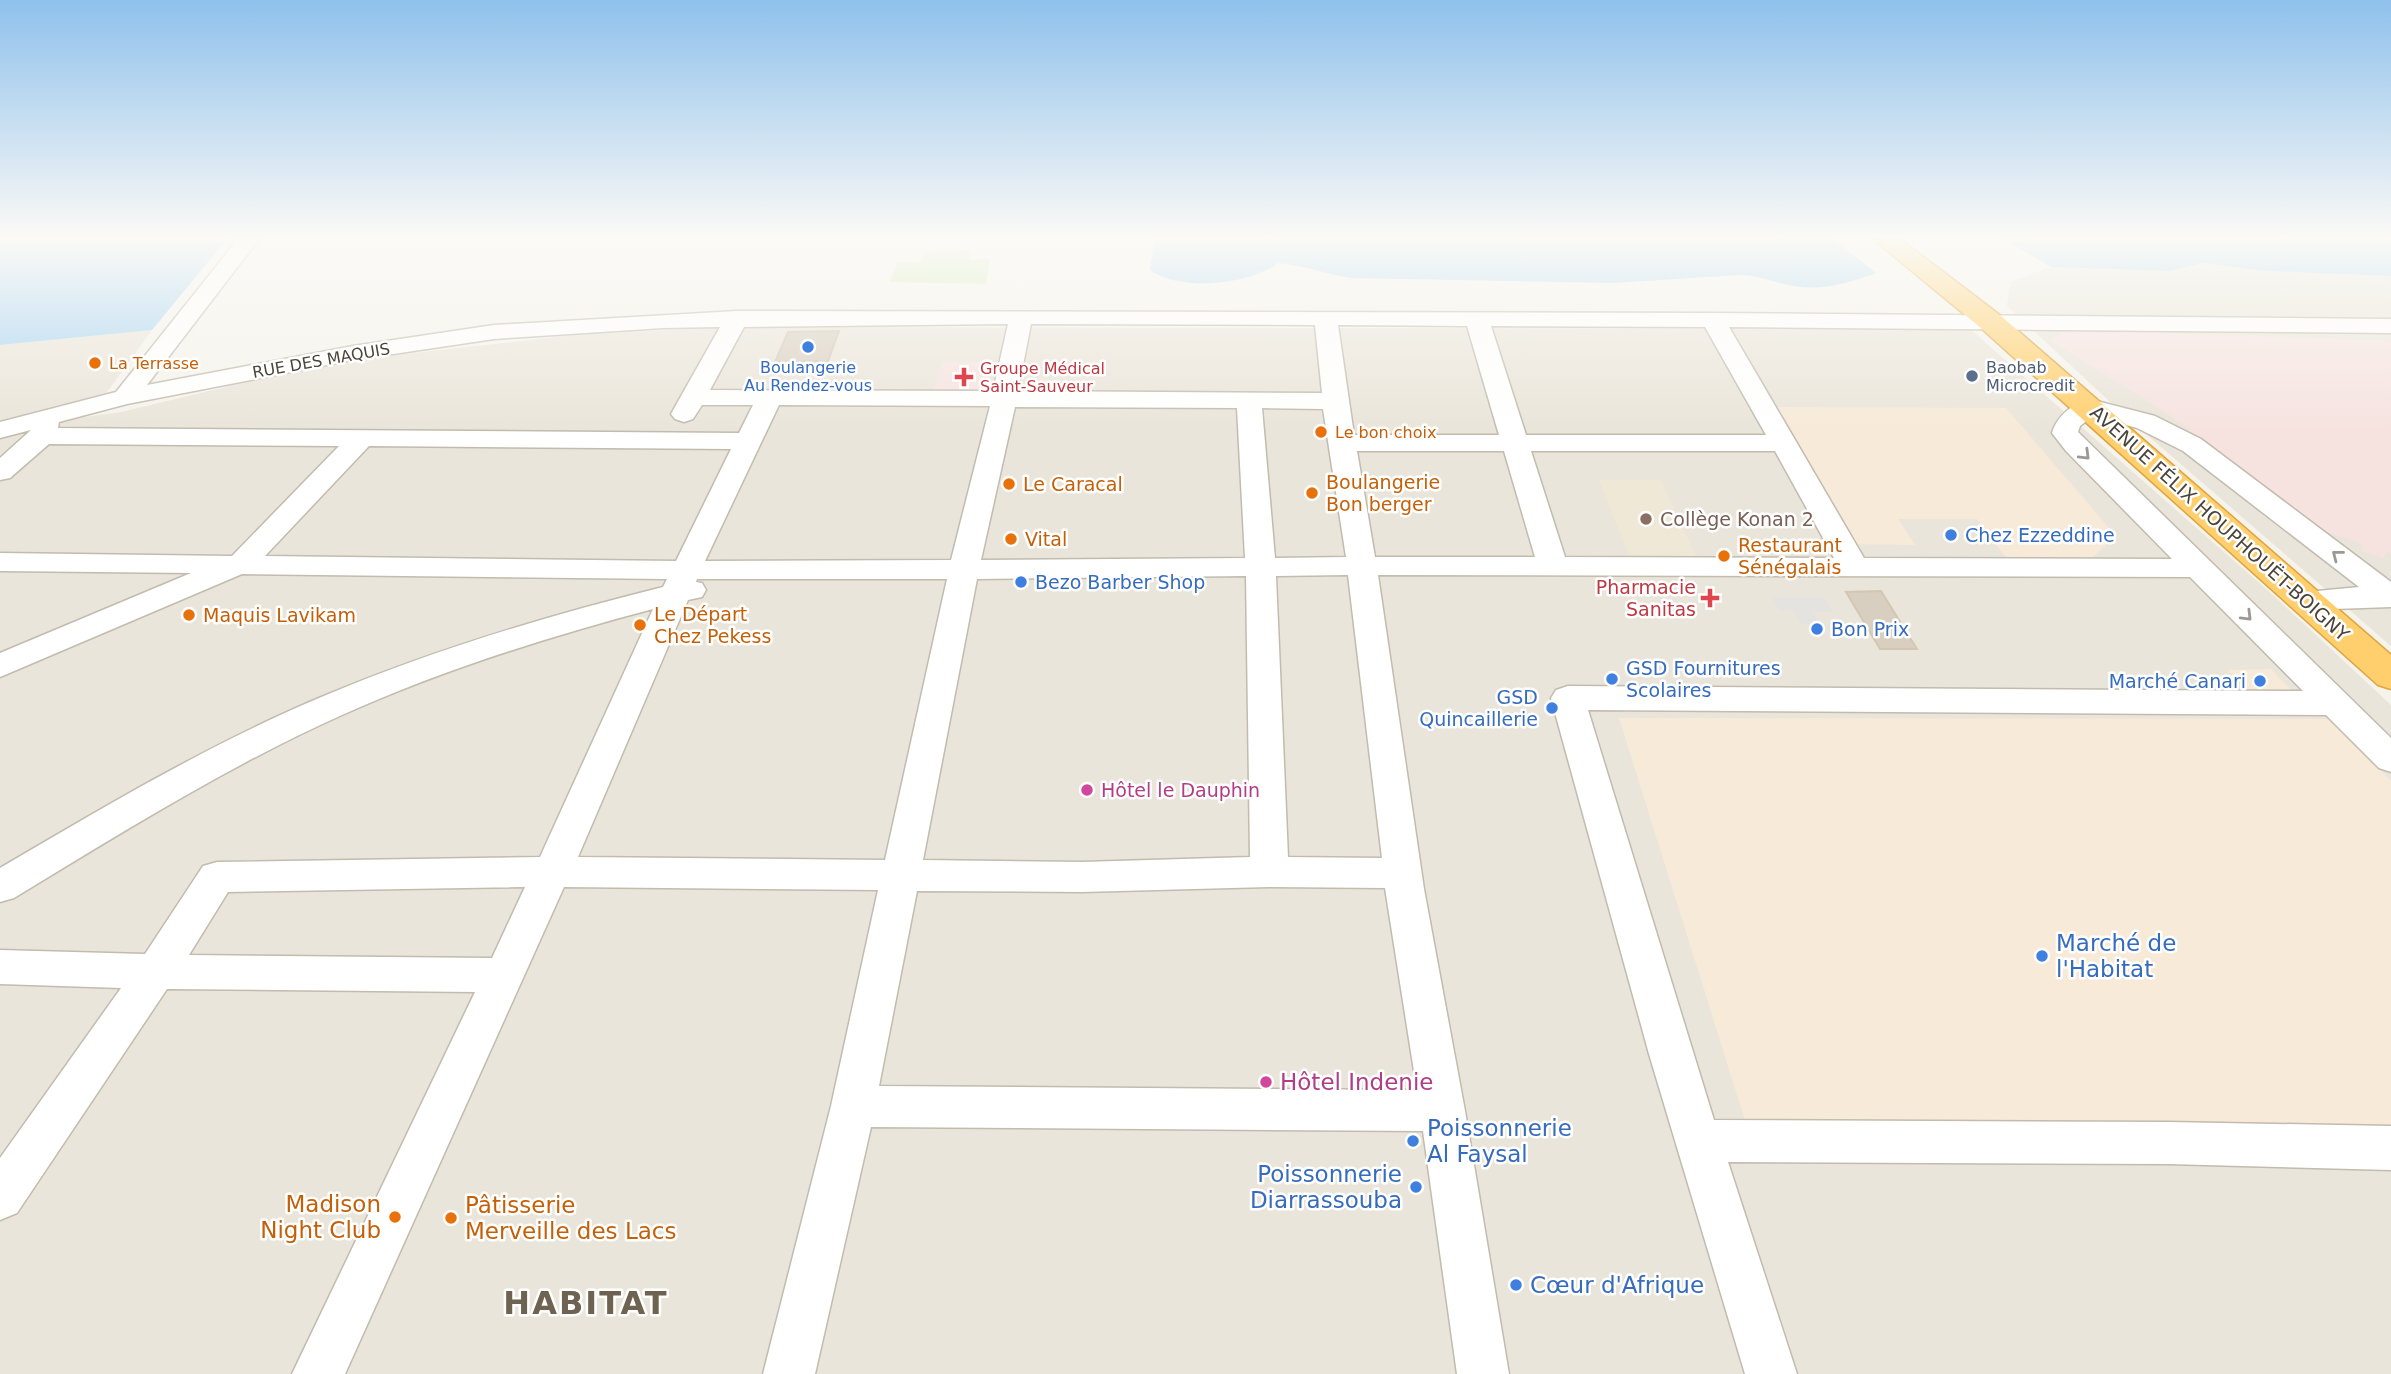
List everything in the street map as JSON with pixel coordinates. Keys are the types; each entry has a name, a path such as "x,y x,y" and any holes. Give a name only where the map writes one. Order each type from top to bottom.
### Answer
{"highway":[{"name":"AVENUE FÉLIX HOUPHOUËT-BOIGNY","path":"1968,303 2089,407 2391,676"}],"street":[{"path":"125,397 199,303"},
{"path":"789,1374 853,1105 964,568 1021,317"},
{"path":"670,440 737,318"},
{"name":"RUE DES MAQUIS","path":"0,430 45,427 125,397 353,353 494,332 737,318 1991,321 2391,326"},
{"path":"1326,318 1335,401 1362,566 1402,873 1443,1111 1483,1374"},
{"path":"1477,319 1553,568"},
{"path":"1713,320 1855,568"},
{"path":"693,397 1335,401"},
{"path":"318,1374 552,872 682,581 769,399"},
{"path":"1250,401 1261,567 1269,872"},
{"path":"2390,596 2192,445 2146,422 2089,407 2068,423 2065,429 2067,436 2391,759"},
{"path":"0,472 45,427 360,440 747,441"},
{"path":"0,666 242,563 360,440"},
{"path":"1343,443 1783,443"},
{"path":"0,562 242,563 682,581 771,571 964,568 2200,568"},
{"path":"0,887 142,802 238,751 330,707 444,662 682,581"},
{"path":"2307,600 2390,596"},
{"path":"1771,1374 1671,1054 1568,698 2335,703"},
{"path":"0,1197 156,972 217,877 552,872 1082,877 1269,872 1402,873"},
{"path":"0,967 156,972 504,975"},
{"path":"853,1105 1443,1111"},
{"path":"1699,1141 2168,1143 2391,1148"}],"shaded area":[{"path":"2007,303 2391,303 2391,646 2123,414 2007,306"},
{"path":"718,327 1970,329 2274,596 2391,705 2391,1374 0,1374 0,434 32,424 121,412 351,360 574,335"},
{"path":"152,330 102,399 0,426 0,345"},
{"path":"2068,330 2391,341 2391,553 2386,552 2384,558 2362,551 2363,544 2324,531 2171,416 2050,340"},
{"name":"Groupe Médical Saint-Sauveur","path":"942,362 994,362 986,395 932,394"},
{"path":"1773,407 2006,408 2116,536 2089,560 2007,559 1977,519 1898,519 1915,545 1853,544"},
{"name":"Collège Konan 2","path":"1599,480 1661,480 1696,556 1629,556"},
{"path":"1772,597 1824,597 1833,612 1814,612 1820,624 1801,624 1793,610 1779,610"},
{"name":"Marché Canari","path":"2271,669 2293,692 2248,693 2228,670"},
{"name":"Marché de l'Habitat","path":"1619,718 2330,719 2391,781 2391,1142 1748,1130"}],"water":[{"path":"0,303 174,303 152,330 0,345"}],"building":[{"name":"Boulangerie Au Rendez-vous","path":"839,331 828,361 775,362 788,332"},
{"path":"1881,591 1917,649 1880,649 1846,592"}],"place":[{"name":"Boulangerie Au Rendez-vous","path":"808,347"},
{"name":"La Terrasse","path":"95,363"},
{"name":"Baobab Microcredit","path":"1972,376"},
{"name":"Groupe Médical Saint-Sauveur","path":"964,377"},
{"name":"Le bon choix","path":"1321,432"},
{"name":"Le Caracal","path":"1009,484"},
{"name":"Boulangerie Bon berger","path":"1312,493"},
{"name":"Collège Konan 2","path":"1646,519"},
{"name":"Chez Ezzeddine","path":"1951,535"},
{"name":"Vital","path":"1011,539"},
{"name":"Restaurant Sénégalais","path":"1724,556"},
{"name":"Bezo Barber Shop","path":"1021,582"},
{"name":"Pharmacie Sanitas","path":"1710,598"},
{"name":"Maquis Lavikam","path":"189,615"},
{"name":"Le Départ Chez Pekess","path":"640,625"},
{"name":"Bon Prix","path":"1817,629"},
{"name":"GSD Fournitures Scolaires","path":"1612,679"},
{"name":"Marché Canari","path":"2260,681"},
{"name":"GSD Quincaillerie","path":"1552,708"},
{"name":"Hôtel le Dauphin","path":"1087,790"},
{"name":"Marché de l'Habitat","path":"2042,956"},
{"name":"Hôtel Indenie","path":"1266,1082"},
{"name":"Poissonnerie Al Faysal","path":"1413,1141"},
{"name":"Poissonnerie Diarrassouba","path":"1416,1187"},
{"name":"Madison Night Club","path":"395,1217"},
{"name":"Pâtisserie Merveille des Lacs","path":"451,1218"},
{"name":"Cœur d'Afrique","path":"1516,1285"}],"district":[{"name":"HABITAT","path":"586,1303"}]}
